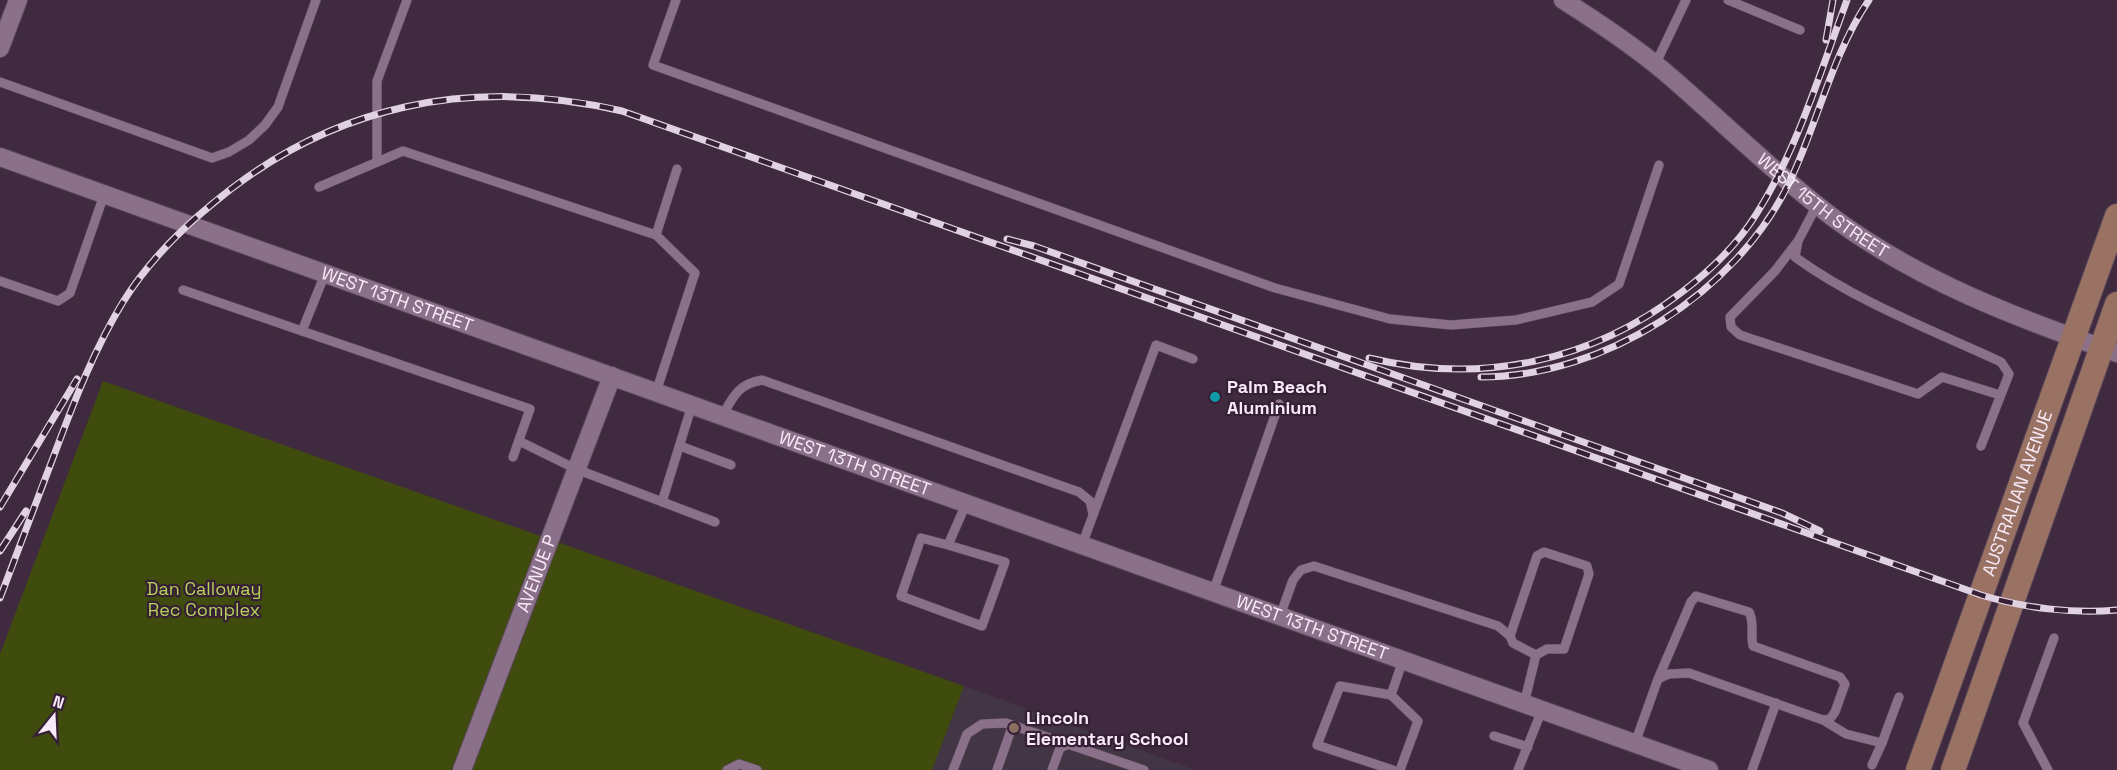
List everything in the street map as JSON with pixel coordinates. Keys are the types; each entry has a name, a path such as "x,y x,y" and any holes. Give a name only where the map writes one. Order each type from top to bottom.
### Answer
{"main road":[{"name":"AUSTRALIAN AVENUE","path":"1918,770 2117,216"},
{"name":"AUSTRALIAN AVENUE","path":"1953,770 2109,350 2117,304"}],"street":[{"path":"0,48 18,0"},
{"name":"WEST 15TH STREET","path":"1574,3 1655,64 1780,175 1837,220 1907,265 1973,298 2109,350"},
{"name":"WEST 13TH STREET","path":"0,157 1635,743 1679,765 1709,770"},
{"name":"AVENUE P","path":"462,770 612,376"}],"lane":[{"path":"0,81 212,158 229,152 249,140 265,125 278,107 316,0"},
{"path":"377,162 377,81 407,0"},
{"path":"676,0 653,64 1275,288 1390,319 1451,326 1516,320 1592,302 1619,284 1659,165"},
{"path":"1655,64 1686,0"},
{"path":"1728,0 1800,30"},
{"path":"319,187 403,151 656,235 694,273 656,392"},
{"path":"656,235 677,170"},
{"path":"0,280 58,301 64,299 70,293 104,195"},
{"path":"1817,205 1798,241 1775,271 1730,317 1731,327 1740,335 1918,394 1942,377 2001,395"},
{"path":"1798,241 1795,257 1815,271 1903,317 2001,362 2008,374 1981,446"},
{"path":"302,331 325,274"},
{"path":"183,290 530,410 513,457"},
{"path":"1082,545 1156,345 1193,359"},
{"path":"722,416 735,394 748,383 762,380 1079,492 1090,501 1093,514"},
{"path":"1213,592 1279,404"},
{"path":"662,502 692,405"},
{"path":"519,441 576,469 716,522"},
{"path":"680,446 731,465"},
{"path":"948,545 966,504"},
{"path":"921,538 948,545 1005,562 982,626 901,596 921,538"},
{"path":"1510,636 1537,556 1544,552 1587,566 1589,574 1564,649 1547,649 1536,655 1524,704"},
{"path":"1280,616 1293,580 1301,570 1314,566 1498,626 1510,636 1513,643 1536,655"},
{"path":"1635,743 1658,679 1691,602 1696,596 1749,612 1754,621 1750,635 1752,646 1840,676 1845,684 1835,712 1830,719 1823,720"},
{"path":"2048,770 2023,723 2054,638"},
{"path":"1391,695 1402,660"},
{"path":"1658,679 1669,674 1689,673 1823,720 1846,734 1882,743"},
{"path":"1393,770 1317,745 1340,686 1391,695 1418,721 1400,770"},
{"path":"1872,765 1899,697"},
{"path":"1752,770 1776,703"},
{"path":"1518,770 1542,710"},
{"path":"953,770 966,734 982,724 1006,723 1144,770"},
{"path":"997,770 1011,730 1018,727"},
{"path":"1494,736 1528,747"},
{"path":"1052,770 1060,748 1069,744"},
{"path":"727,770 739,764 757,770"}],"shaded area":[{"name":"Lincoln Elementary School","path":"964,686 1195,770 932,770"}],"green space":[{"name":"Dan Calloway Rec Complex","path":"103,381 964,686 932,770 0,770 0,654"}],"railway":[{"path":"1826,40 1833,0"},
{"path":"1369,358 1411,366 1452,369 1493,367 1533,361 1573,351 1610,336 1647,316 1682,292 1733,246 1750,224 1771,189 1807,109 1847,0"},
{"path":"1481,377 1527,373 1573,362 1618,345 1661,321 1700,293 1736,260 1766,223 1789,183 1845,44 1869,0"},
{"path":"0,598 71,412 113,319 132,288 152,262 187,226 257,171 305,143 354,122 405,107 457,99 511,97 566,101 622,111 1981,595 2049,609 2117,610"},
{"path":"1007,239 1034,246 1782,513 1820,531"},
{"path":"0,507 77,379"},
{"path":"0,551 26,511"}],"place":[{"name":"Palm Beach Aluminium","path":"1215,397"},
{"name":"Lincoln Elementary School","path":"1014,728"}]}
